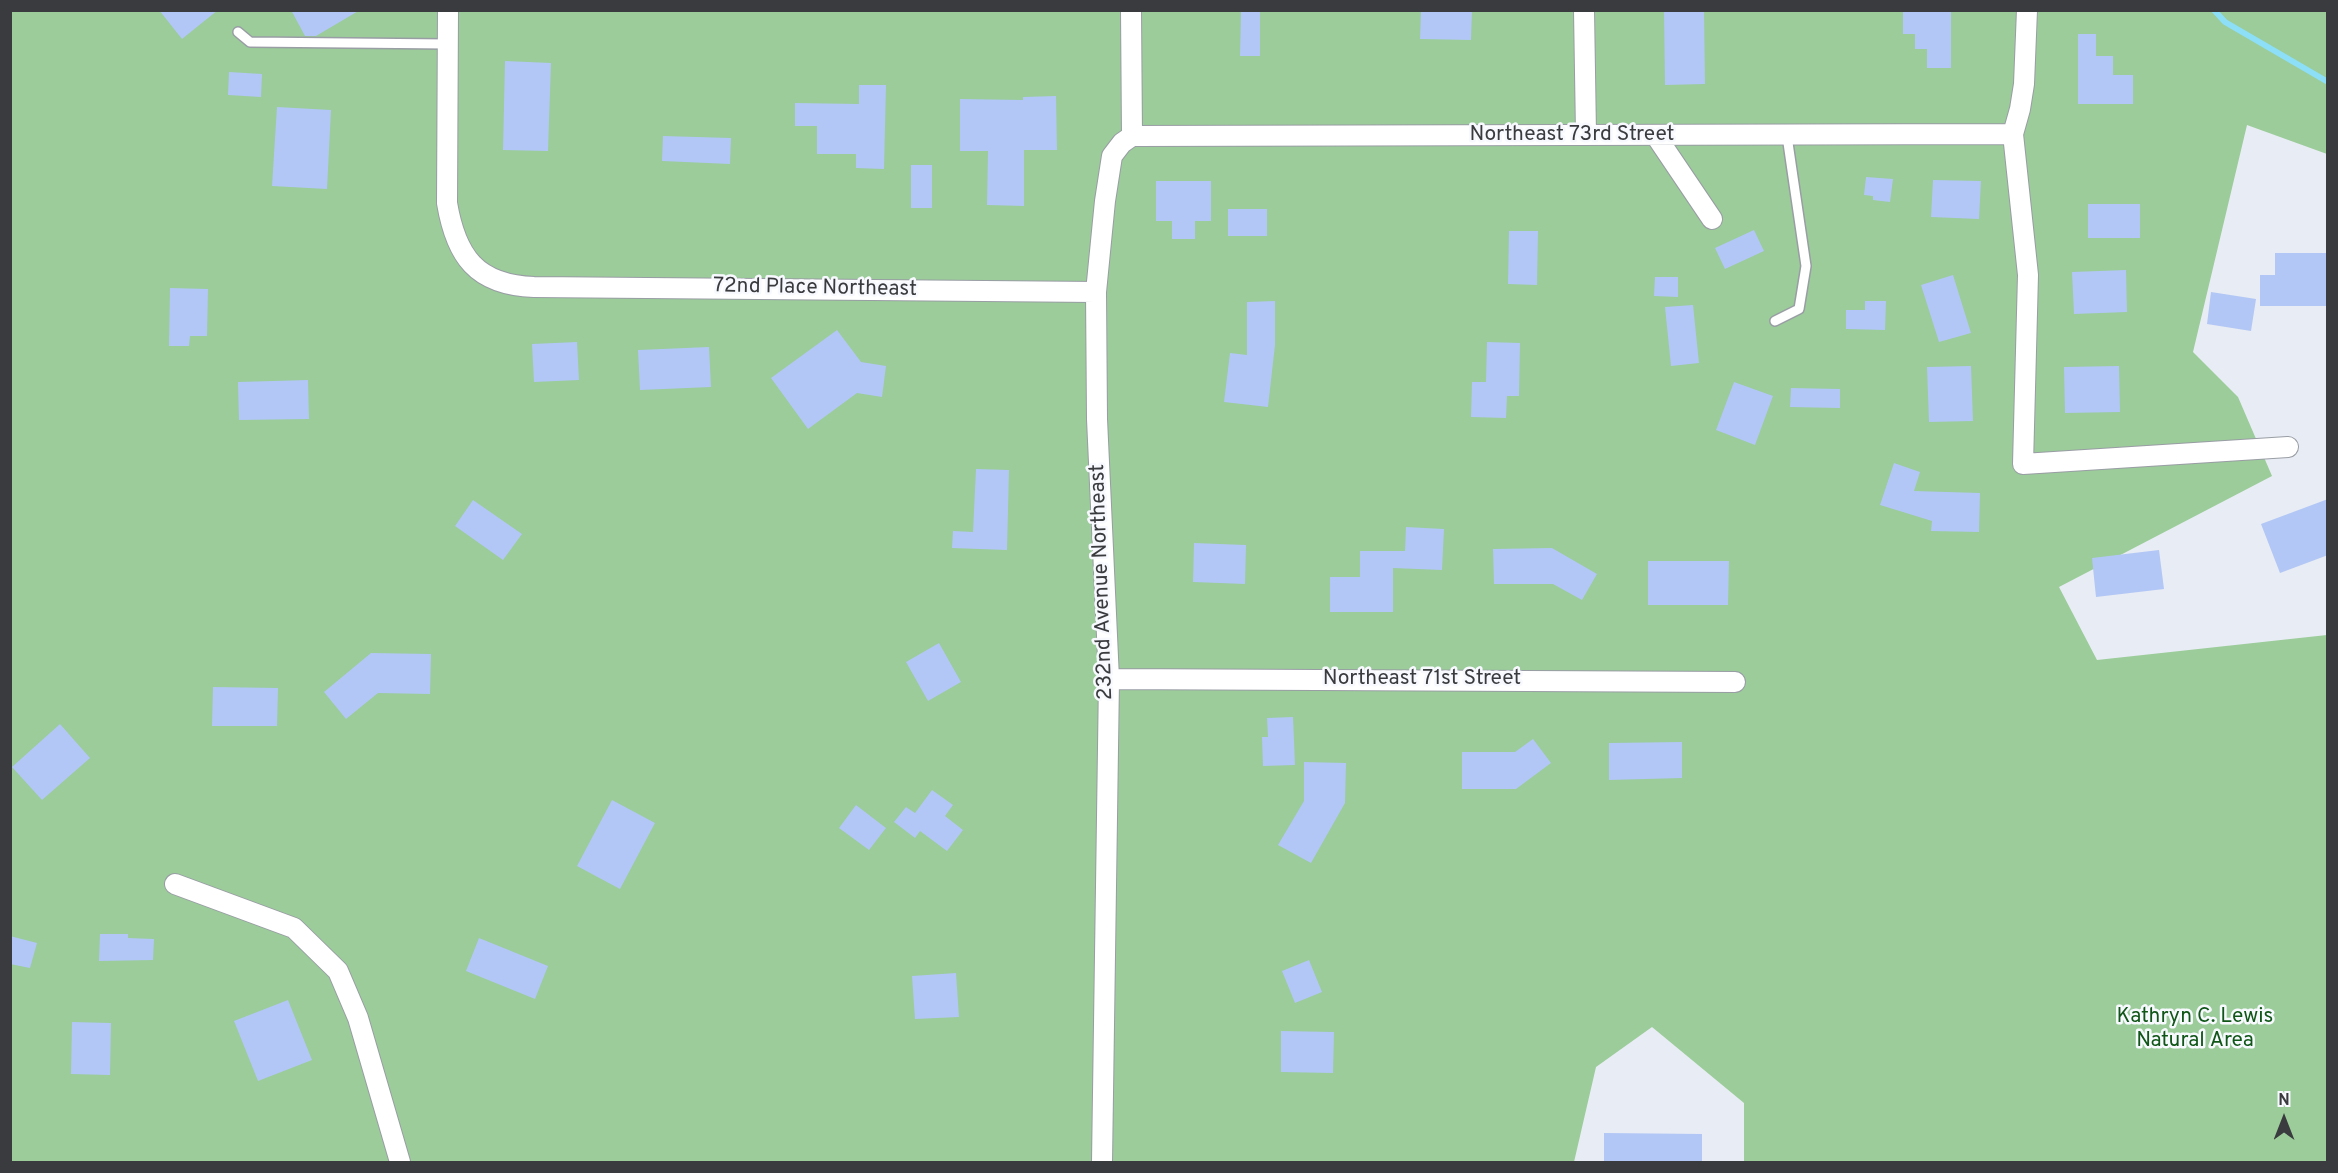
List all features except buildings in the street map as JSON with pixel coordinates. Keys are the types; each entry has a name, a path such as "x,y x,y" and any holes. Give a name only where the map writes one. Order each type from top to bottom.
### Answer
{"street":[{"name":"72nd Place Northeast","path":"448,10 447,203 452,231 467,261 489,278 514,286 534,287 1096,292"},
{"path":"1131,10 1132,136"},
{"path":"1584,10 1586,134"},
{"path":"2027,10 2024,84 2013,134 2028,275 2024,455 2288,447"},
{"name":"Northeast 73rd Street","path":"1132,136 2013,134"},
{"name":"232nd Avenue Northeast","path":"1102,1162 1108,679 1097,418 1096,292 1112,156 1122,143 1132,136"},
{"path":"1656,136 1712,219"},
{"name":"Northeast 71st Street","path":"1108,679 1735,682"},
{"path":"175,884 294,928 339,970 358,1018 400,1162"}],"lane":[{"path":"238,32 250,42 447,44"},
{"path":"1776,321 1799,309 1806,266 1787,136"}],"green space":[{"name":"Kathryn C. Lewis Natural Area","path":"10,11 2327,11 2327,154 2247,125 2193,352 2238,397 2272,476 2059,587 2097,660 2327,635 2327,1162 1744,1162 1744,1103 1652,1027 1596,1067 1574,1162 11,1162"}],"waterway":[{"path":"2214,10 2225,22 2328,82"}]}
